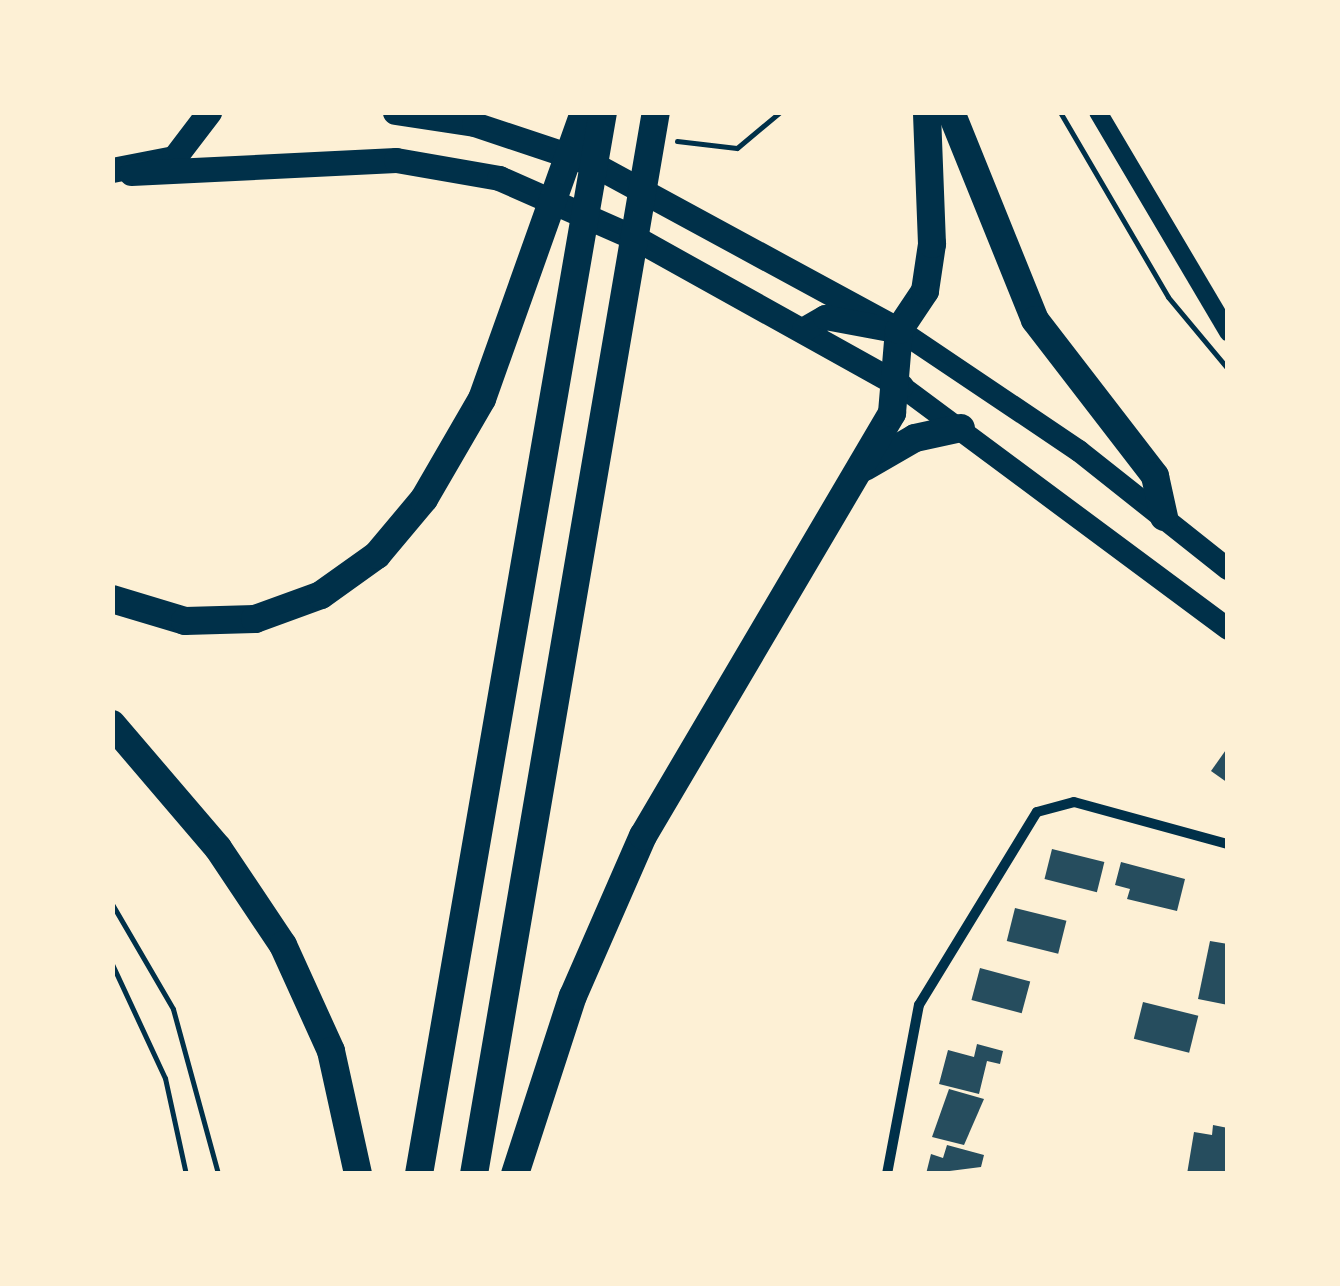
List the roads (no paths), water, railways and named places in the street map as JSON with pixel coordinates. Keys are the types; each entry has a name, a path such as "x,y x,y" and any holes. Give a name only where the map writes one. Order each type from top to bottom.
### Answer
{"highway":[{"path":"122,172 174,158 209,112"},
{"path":"395,112 511,134 643,194 900,330"},
{"path":"112,599 184,621 255,618 321,595 376,554 466,430 549,228 584,112"},
{"path":"420,1174 603,112"},
{"path":"474,1174 656,112"},
{"path":"515,1174 543,1084 643,836 856,474 901,386 900,330 925,291 932,244 927,112"},
{"path":"950,112 1035,320 1155,476 1164,517"},
{"path":"122,172 424,162 499,178 637,239 901,386"},
{"path":"804,329 824,317 900,330"},
{"path":"856,474 915,438 961,428"},
{"path":"112,724 218,848 283,944 332,1051 358,1174"}],"main road":[{"path":"900,330 1164,517 1228,568"},
{"path":"901,386 1228,629"}],"street":[{"path":"1098,112 1228,332"},
{"path":"887,1174 919,1005 1036,812 1074,802 1228,844"}]}
